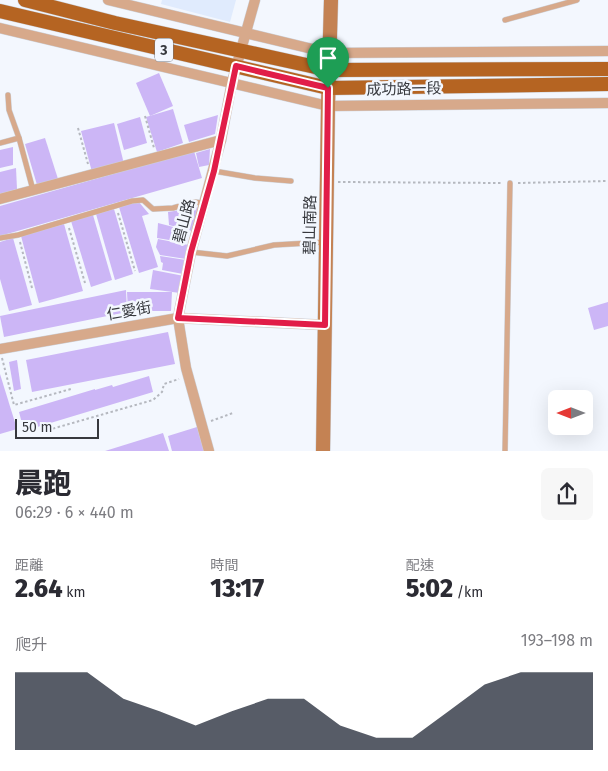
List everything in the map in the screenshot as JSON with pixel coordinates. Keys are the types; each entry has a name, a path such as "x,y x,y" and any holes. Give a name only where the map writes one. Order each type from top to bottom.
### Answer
{"main road":[{"name":"成功路一段","path":"25,0 115,23 329,70 608,68"},
{"name":"碧山南路","path":"323,451 326,182 331,0"},
{"name":"成功路一段","path":"0,11 328,88 608,84"}],"street":[{"path":"108,0 329,53 608,51"},
{"path":"153,0 153,11"},
{"name":"碧山路","path":"209,451 188,376 178,318 191,252 214,171 232,82 255,0"},
{"name":"成功路一段","path":"0,28 328,106 608,103"},
{"path":"0,199 221,140"},
{"name":"仁愛街","path":"0,349 178,318 325,325"}],"lane":[{"path":"505,20 577,0"},
{"path":"8,95 9,110 19,138 33,191"},
{"path":"0,143 19,138"},
{"path":"214,171 255,178 291,181"},
{"path":"505,451 510,183"},
{"path":"0,238 18,235 116,206 143,200 154,209 173,208 194,202 204,203"},
{"path":"191,252 227,256 274,245 326,242"}],"path":[{"path":"144,116 156,157"},
{"path":"78,128 91,175"},
{"path":"326,182 510,183 608,180"},
{"path":"116,206 136,271"},
{"path":"67,220 85,283"},
{"path":"18,235 32,288"},
{"path":"0,349 14,406 71,389"},
{"path":"48,430 153,400 162,392 164,384 188,376"},
{"path":"202,424 233,413"}],"shaded area":[{"path":"162,0 236,0 230,22 161,4"}],"building":[{"path":"159,73 173,106 150,116 136,83"},
{"path":"173,109 183,143 157,152 146,117"},
{"path":"218,115 215,134 189,142 184,125"},
{"path":"140,117 147,143 124,150 117,124"},
{"path":"114,123 124,164 92,172 81,131"},
{"path":"45,138 58,179 37,185 25,144"},
{"path":"13,147 13,165 0,168 0,150"},
{"path":"210,149 209,165 199,167 196,153"},
{"path":"194,151 202,178 0,236 0,206"},
{"path":"16,168 17,189 0,194 0,172"},
{"path":"138,201 149,214 142,216 158,267 139,273 119,207"},
{"path":"199,207 192,231 169,225 168,212"},
{"path":"114,209 133,274 115,280 96,214"},
{"path":"93,215 112,280 91,287 71,221"},
{"path":"158,223 189,231 187,243 157,238"},
{"path":"64,224 83,291 39,303 21,236"},
{"path":"13,238 32,305 9,311 0,279 0,242"},
{"path":"158,239 189,245 186,259 160,255 156,247"},
{"path":"160,256 186,260 183,274 162,270 163,263"},
{"path":"153,270 184,276 180,293 150,289"},
{"path":"126,290 127,312 4,337 0,316"},
{"path":"127,292 172,292 171,311 128,311"},
{"path":"608,302 608,326 594,330 588,308"},
{"path":"168,332 175,364 32,392 26,360"},
{"path":"17,360 21,389 14,391 9,362"},
{"path":"0,374 17,429 0,434"},
{"path":"149,376 153,392 24,431 19,412 95,389 112,385 113,387"},
{"path":"197,427 204,451 172,451 168,436"},
{"path":"163,433 169,451 105,451"}],"route":[{"path":"236,66 328,88 325,325 178,318 191,252 214,171 236,66"}]}
